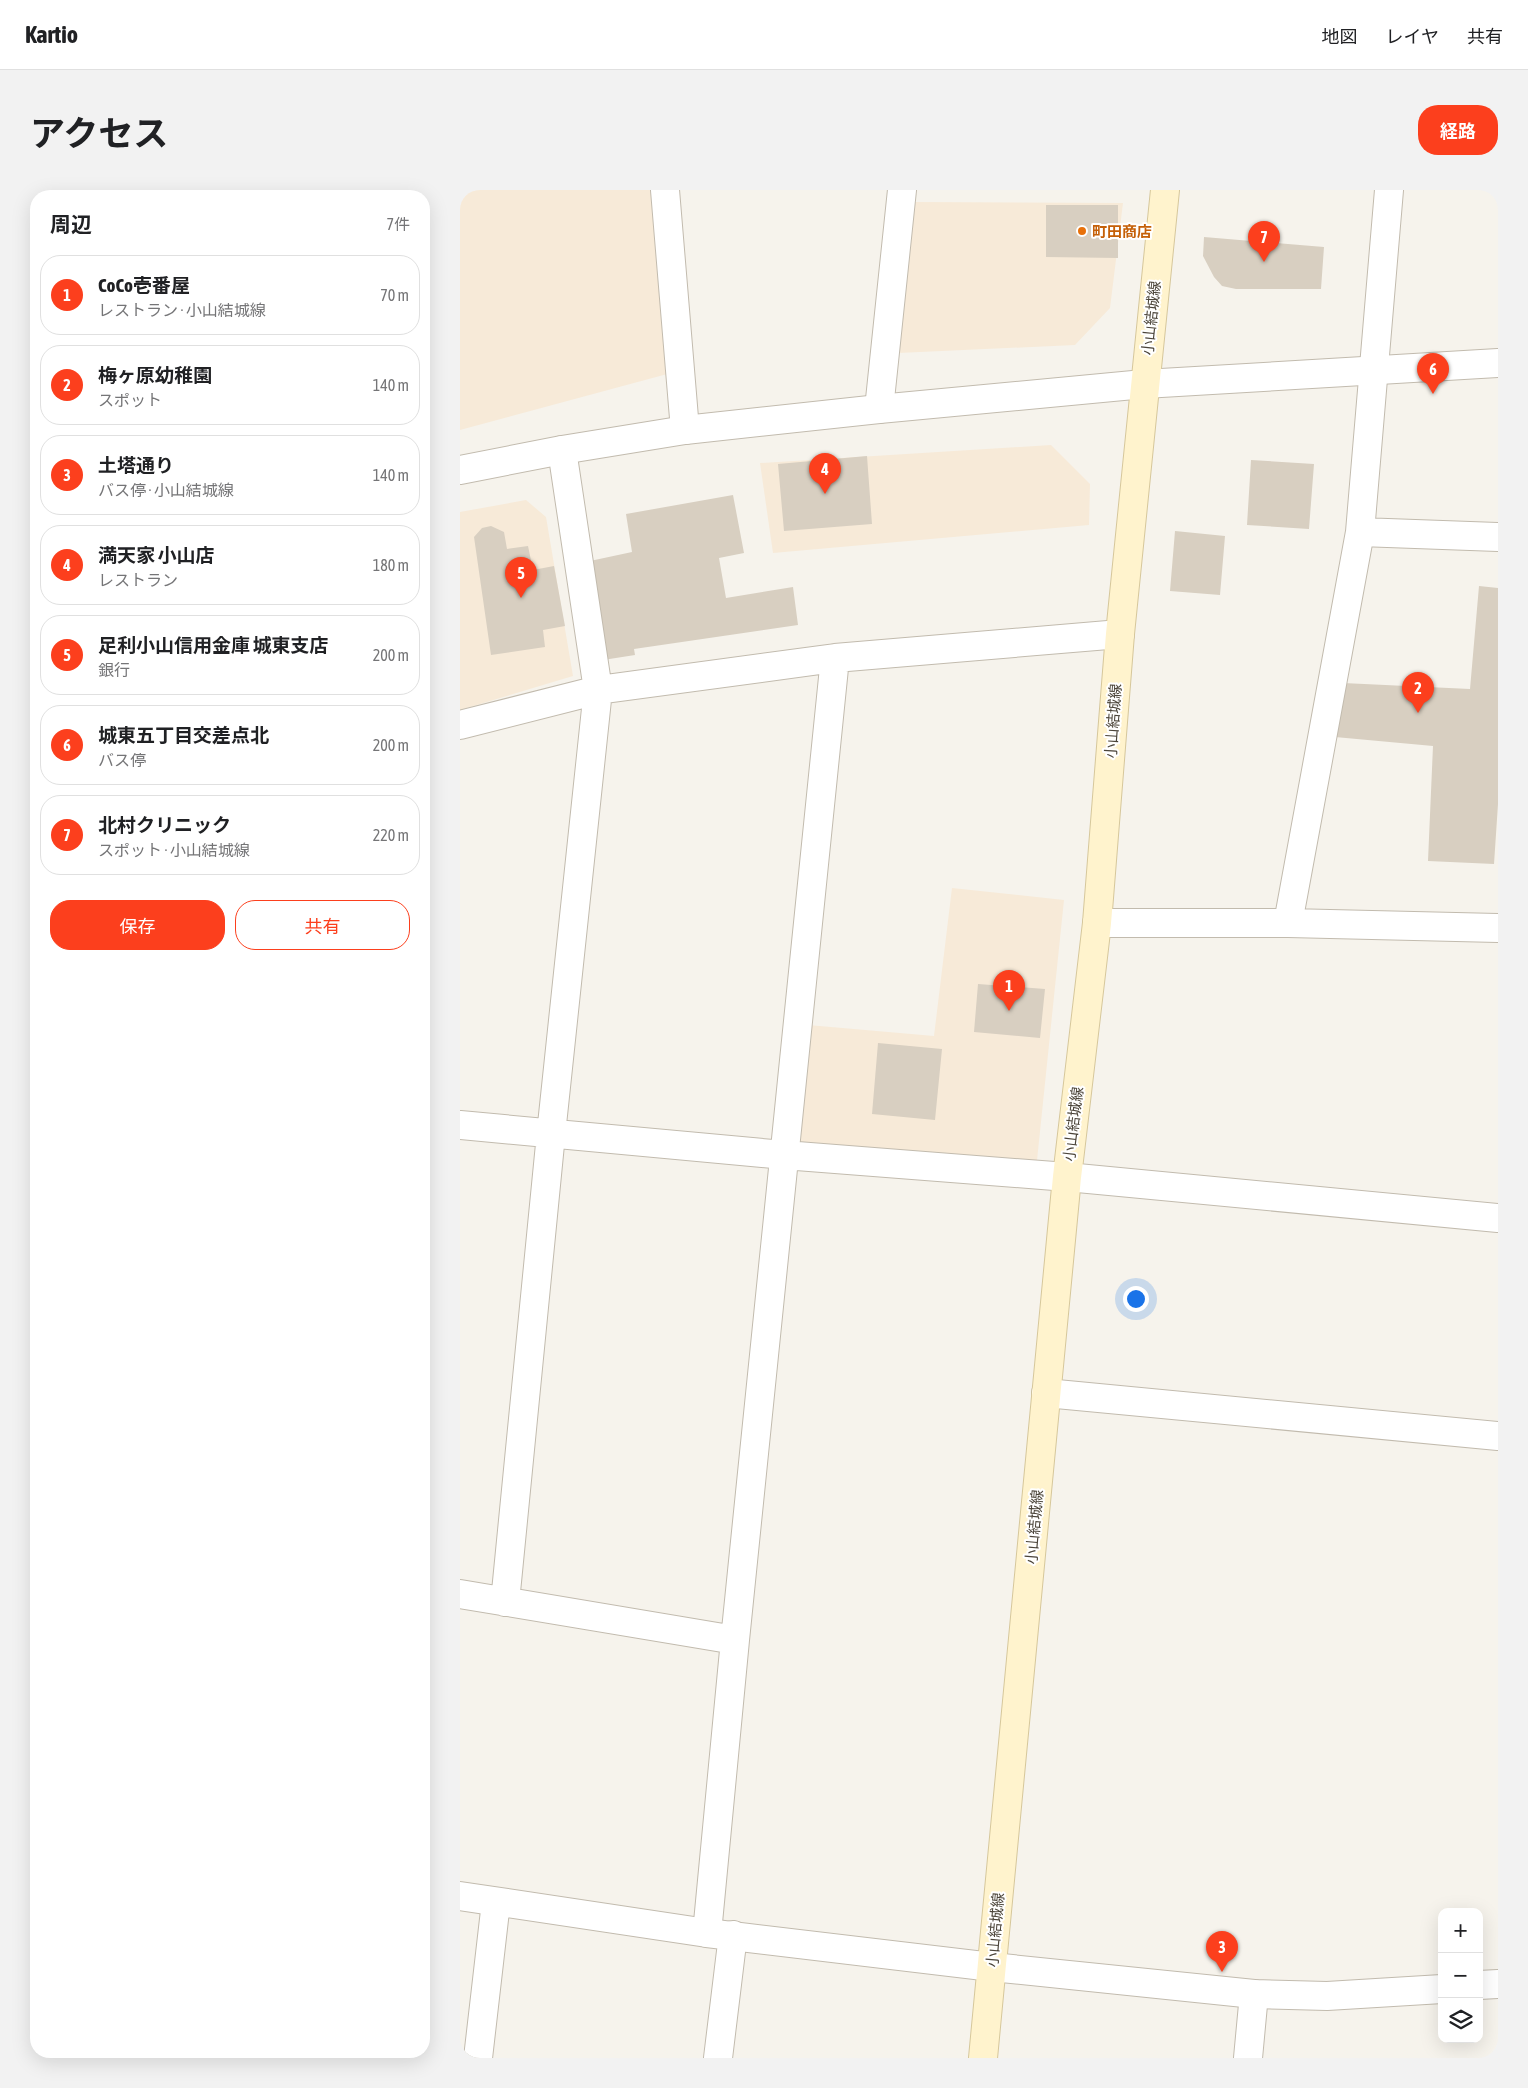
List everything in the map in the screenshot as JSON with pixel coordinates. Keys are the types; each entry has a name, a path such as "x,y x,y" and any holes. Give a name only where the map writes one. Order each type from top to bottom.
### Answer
{"main road":[{"name":"小山結城線","path":"983,2058 1067,1177 1097,923 1120,634 1165,190"}],"street":[{"path":"666,190 685,430"},
{"path":"879,409 902,190"},
{"path":"1288,923 1360,532 1389,190"},
{"path":"460,470 562,450 685,430 879,409 1144,384 1498,363"},
{"path":"505,1602 551,1134 598,690 562,450"},
{"path":"1360,532 1498,537"},
{"path":"460,725 598,690 835,658 1120,634"},
{"path":"718,2058 720,1934 735,1640 835,658"},
{"path":"1097,923 1288,923 1498,928"},
{"path":"460,1125 784,1155 1067,1177 1498,1218"},
{"path":"1046,1392 1498,1436"},
{"path":"460,1594 735,1640"},
{"path":"460,1896 720,1934 992,1967 1254,1994 1328,1996 1438,1989"},
{"path":"478,2058 496,1902"},
{"path":"1483,1986 1498,1984"},
{"path":"1248,2058 1254,1994"}],"shaded area":[{"path":"460,190 652,190 671,373 460,430"},
{"path":"913,202 1123,203 1110,308 1075,345 898,353"},
{"path":"1051,445 1090,484 1089,525 773,553 760,463"},
{"path":"526,500 546,517 573,676 460,710 460,512"},
{"path":"952,888 1064,900 1036,1170 799,1151 808,1025 934,1036"}],"building":[{"name":"町田商店","path":"1046,205 1118,205 1118,258 1046,257"},
{"path":"1204,237 1324,247 1321,289 1236,289 1222,286 1214,277 1203,256"},
{"path":"867,456 872,524 784,531 778,464"},
{"path":"1251,460 1314,464 1309,529 1247,525"},
{"path":"733,495 744,553 719,558 726,598 793,587 798,625 634,649 635,655 603,660 590,561 632,552 626,514"},
{"path":"491,526 504,532 507,549 528,546 533,570 554,566 565,626 543,630 545,647 491,655 474,537 482,528"},
{"path":"1175,531 1225,536 1220,595 1170,591"},
{"path":"1479,586 1498,588 1498,804 1494,864 1428,861 1433,746 1335,737 1343,683 1470,689"},
{"path":"978,984 1045,989 1040,1038 974,1032"},
{"path":"878,1043 942,1049 935,1120 872,1114"}],"place":[{"name":"町田商店","path":"1082,231"},
{"name":"北村クリニック","path":"1264,262"},
{"name":"城東五丁目交差点北","path":"1433,394"},
{"name":"満天家 小山店","path":"825,494"},
{"name":"足利小山信用金庫 城東支店","path":"521,598"},
{"name":"梅ヶ原幼稚園","path":"1418,713"},
{"name":"CoCo壱番屋","path":"1009,1011"},
{"name":"土塔通り","path":"1222,1972"}]}
